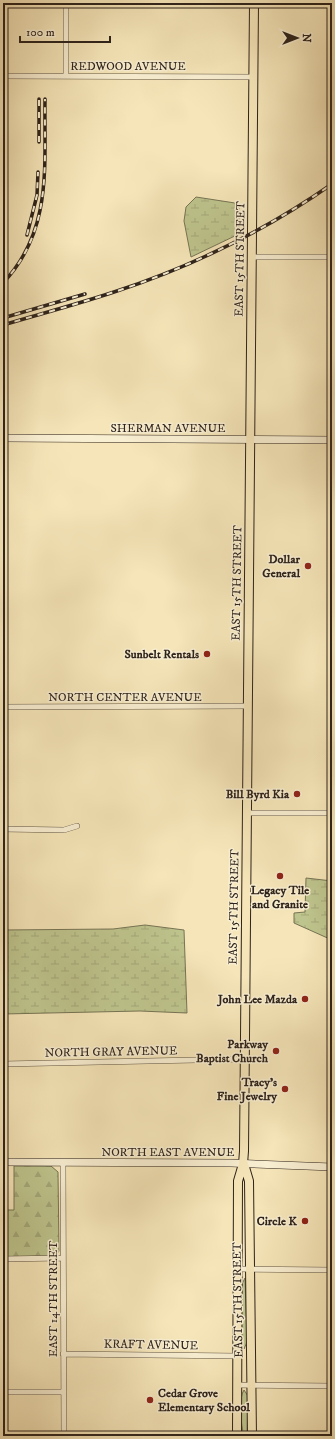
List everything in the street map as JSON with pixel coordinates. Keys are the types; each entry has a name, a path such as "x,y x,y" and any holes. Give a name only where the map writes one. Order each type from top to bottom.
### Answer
{"main road":[{"name":"EAST 15TH STREET","path":"237,1436 239,1269 238,1181 243,1164 254,3"},
{"name":"SHERMAN AVENUE","path":"3,438 332,440"},
{"name":"NORTH EAST AVENUE","path":"3,1162 243,1164 332,1167"},
{"name":"EAST 15TH STREET","path":"243,1164 249,1181 252,1436"},
{"path":"237,1356 245,1354 251,1345"},
{"path":"237,1356 245,1358 251,1368"}],"street":[{"path":"66,3 66,76"},
{"name":"REDWOOD AVENUE","path":"3,76 254,77"},
{"path":"252,257 332,257"},
{"name":"NORTH CENTER AVENUE","path":"3,707 248,706"},
{"path":"247,813 332,813"},
{"path":"3,829 64,830 77,826"},
{"name":"NORTH GRAY AVENUE","path":"3,1064 244,1059"},
{"name":"EAST 14TH STREET","path":"63,1162 62,1258 64,1436"},
{"path":"3,1259 62,1258"},
{"path":"239,1269 332,1270"},
{"name":"KRAFT AVENUE","path":"64,1354 237,1356"},
{"path":"237,1385 332,1386"},
{"path":"3,1392 64,1392"}],"green space":[{"path":"196,197 235,203 239,208 239,234 191,257 184,221 186,207"},
{"path":"306,878 332,881 332,940 294,923 294,913 305,912"},
{"path":"145,925 184,930 187,1013 140,1011 3,1014 3,930 113,929"},
{"path":"14,1166 51,1166 58,1172 59,1251 56,1256 3,1257 3,1210 14,1210"},
{"path":"245,1278 247,1342 244,1349 241,1341 242,1284"},
{"path":"244,1390 248,1396 247,1436 244,1436 241,1412 241,1399"}],"railway":[{"path":"39,99 39,142"},
{"path":"3,283 19,263 31,241 38,219 44,173 45,99"},
{"path":"27,235 37,195 38,172"},
{"path":"3,325 100,296 171,271 254,232 281,217 332,184"},
{"path":"3,318 85,294"}],"place":[{"name":"Dollar General","path":"308,566"},
{"name":"Sunbelt Rentals","path":"207,654"},
{"name":"Bill Byrd Kia","path":"297,794"},
{"name":"Legacy Tile and Granite","path":"280,876"},
{"name":"John Lee Mazda","path":"305,999"},
{"name":"Parkway Baptist Church","path":"276,1051"},
{"name":"Tracy's Fine Jewelry","path":"285,1089"},
{"name":"Circle K","path":"305,1221"},
{"name":"Cedar Grove Elementary School","path":"150,1400"}]}
